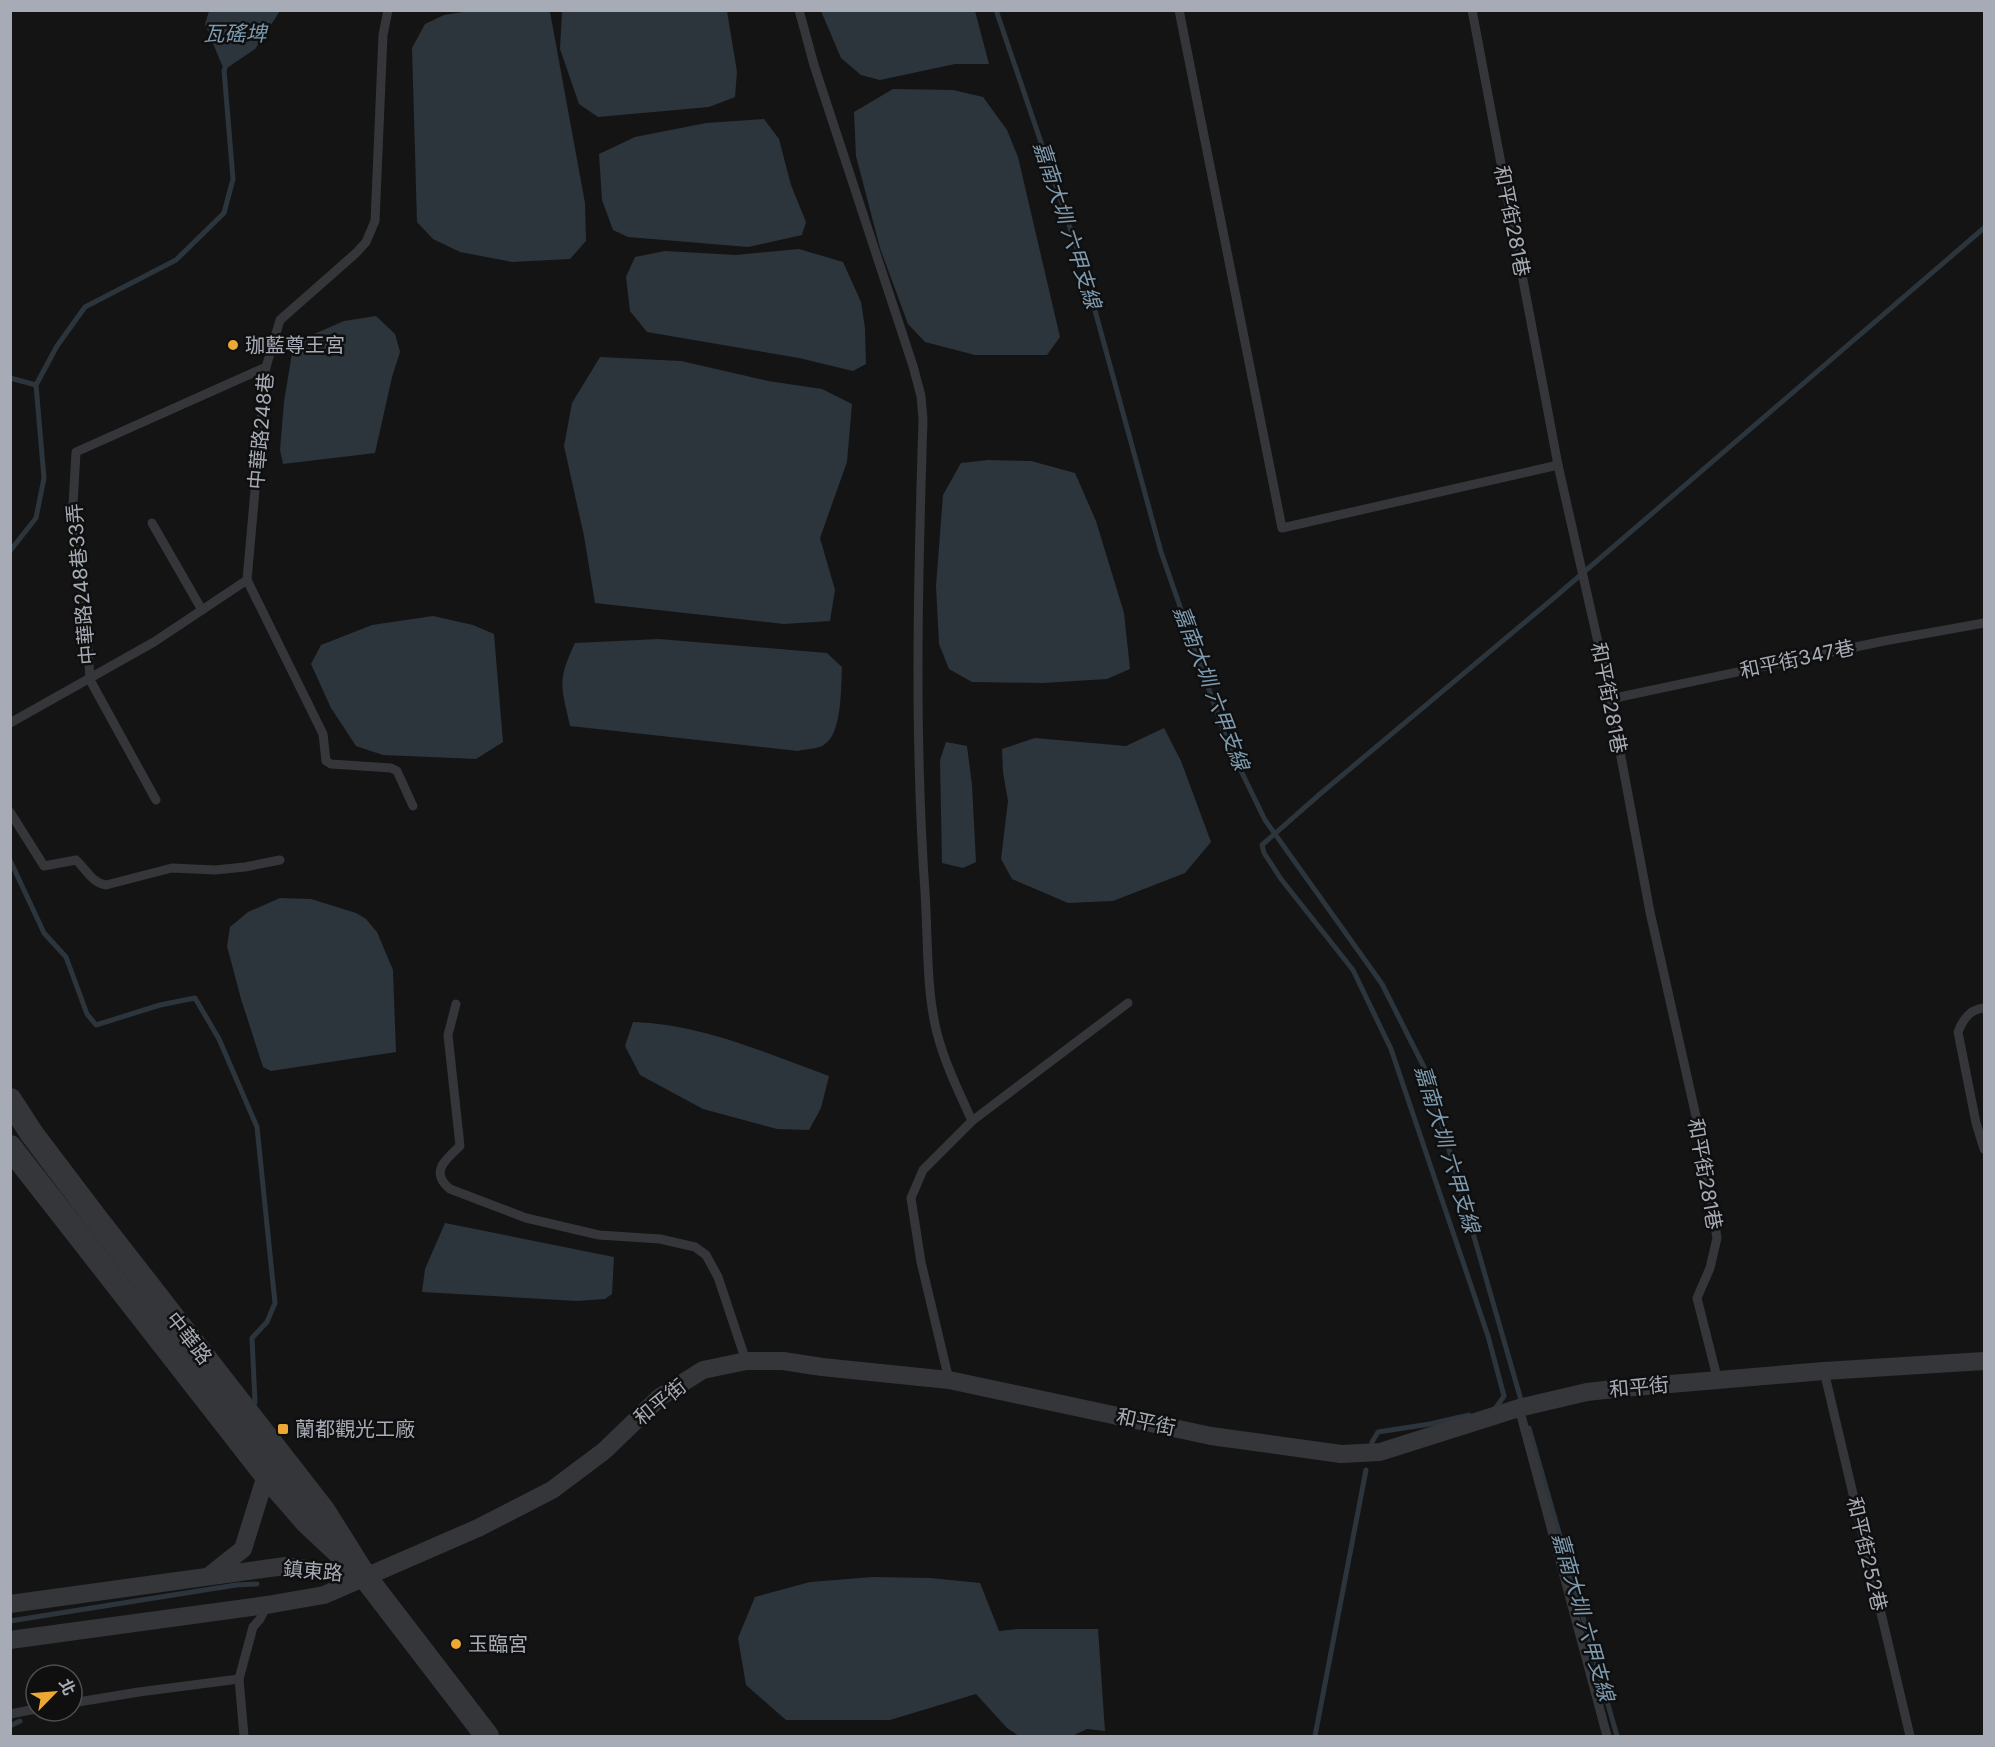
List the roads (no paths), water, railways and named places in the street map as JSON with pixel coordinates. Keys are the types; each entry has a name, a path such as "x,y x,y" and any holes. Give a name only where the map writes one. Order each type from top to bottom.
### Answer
{"street":[{"name":"中華路","path":"10,1100 94,1216 323,1510 365,1577 487,1737"},
{"name":"中華路","path":"12,1152 266,1475 307,1522 365,1577"},
{"name":"和平街","path":"365,1577 478,1528 552,1490 604,1451 660,1397 703,1370 746,1361 783,1361 949,1380 1210,1436 1341,1454 1380,1452 1519,1408 1587,1392 1824,1371 1984,1361"},
{"path":"209,1575 243,1549 266,1475"},
{"name":"鎮東路","path":"10,1604 285,1566 365,1577"},
{"name":"鎮東路","path":"10,1640 267,1605 324,1595 365,1577"}],"lane":[{"name":"中華路248巷","path":"248,580 266,367 280,320 356,253 366,242 375,222 383,35 388,10"},
{"path":"800,10 814,65 921,396 923,420 918,679 920,821 931,990 936,1030 945,1063 972,1121"},
{"path":"1179,10 1282,528 1558,465"},
{"name":"和平街281巷","path":"1472,10 1558,465 1610,699 1650,912 1702,1143 1717,1238 1710,1268 1697,1298 1718,1381"},
{"name":"中華路248巷33弄","path":"90,680 86,616 72,522 75,452 266,367"},
{"path":"152,523 202,610"},
{"path":"10,723 154,642 248,580 323,734 326,761 331,764 391,768 398,771 413,806"},
{"name":"和平街347巷","path":"1610,699 1884,641 1984,623"},
{"path":"90,680 156,800"},
{"path":"10,812 44,866 76,860 99,884 106,885 172,868 215,870 280,860"},
{"path":"949,1380 921,1262 911,1198 923,1170 972,1121 1128,1003"},
{"path":"456,1004 448,1035 460,1146 443,1161 440,1170 444,1184 526,1218 599,1235 660,1239 695,1247 706,1255 718,1277 746,1361"},
{"path":"1984,1008 1978,1008 1964,1018 1958,1032 1976,1123 1984,1149"},
{"name":"和平街252巷","path":"1824,1371 1911,1737"},
{"path":"1519,1408 1607,1737"},
{"path":"244,1737 239,1679 253,1627 267,1605"},
{"path":"84,1701 239,1679"}],"water":[{"name":"瓦磘埤","path":"209,10 280,11 255,49 224,70 205,24"},
{"path":"469,11 550,12 585,203 586,241 570,259 512,262 460,252 433,239 417,222 412,48 425,24 444,15"},
{"path":"562,11 727,11 737,72 735,97 709,107 598,117 579,104 560,49"},
{"path":"821,11 975,11 989,64 955,64 880,80 861,75 841,58"},
{"path":"893,89 953,90 983,97 1007,130 1018,157 1060,337 1047,355 975,355 925,342 908,324 880,248 856,156 854,112"},
{"path":"764,119 779,139 791,185 806,222 802,235 748,247 628,237 613,230 602,200 599,154 635,137 706,123"},
{"path":"799,249 843,262 861,302 865,328 866,364 853,371 799,358 647,332 630,311 626,277 635,257 665,251 736,255"},
{"path":"376,316 395,334 400,352 375,453 283,464 280,450 284,402 292,353 312,335 344,321"},
{"path":"600,357 681,361 768,381 822,389 852,404 847,462 820,538 835,590 830,621 784,624 595,603 584,536 564,446 572,403"},
{"path":"988,460 1031,461 1075,473 1096,521 1124,613 1130,669 1107,679 1043,683 972,682 949,669 939,644 936,586 943,495 961,463"},
{"path":"433,616 473,625 494,634 503,742 476,759 383,755 356,746 331,708 311,664 321,645 372,625"},
{"path":"659,639 827,653 842,667 840,709 831,738 819,747 798,751 570,726 562,684 565,666 575,643"},
{"path":"1164,728 1181,761 1211,842 1185,873 1113,901 1068,903 1012,879 1001,859 1008,801 1002,749 1035,738 1126,746"},
{"path":"946,742 967,746 972,785 976,862 963,868 942,863 940,760"},
{"path":"280,898 311,899 356,913 366,919 377,932 393,970 396,1052 271,1071 263,1067 227,946 230,927 248,912"},
{"path":"633,1022 684,1028 708,1034 757,1049 829,1076 821,1108 809,1130 777,1129 703,1109 640,1075 625,1046"},
{"path":"445,1223 614,1257 612,1294 605,1299 577,1301 422,1292 425,1269"},
{"path":"873,1577 930,1578 980,1583 999,1631 1098,1629 1105,1731 1087,1729 1072,1736 1019,1736 1007,1728 976,1694 890,1720 786,1720 746,1685 738,1638 755,1597 810,1582"}],"waterway":[{"name":"嘉南大圳 六甲支線","path":"996,10 1082,263 1161,552 1228,744 1265,820 1382,984 1427,1073 1521,1400"},
{"path":"10,551 36,518 44,478 36,385 57,346 85,307 176,260 224,213 233,179 224,70 227,64"},
{"path":"1495,1409 1504,1396 1488,1336 1391,1049 1353,970 1281,879 1264,853 1262,845 1555,597 1984,228"},
{"path":"10,378 36,385"},
{"path":"10,860 44,933 66,957 87,1014 96,1025 160,1005 195,998 219,1039 257,1127 275,1303 267,1322 252,1338 255,1403"},
{"path":"1372,1442 1378,1432 1469,1415"},
{"name":"嘉南大圳 六甲支線","path":"1529,1428 1617,1736"},
{"path":"1315,1736 1366,1470"},
{"path":"10,1621 236,1585 257,1584"},
{"path":"10,1726 20,1721"}],"place":[{"name":"珈藍尊王宮","path":"233,345"},
{"name":"蘭都觀光工廠","path":"283,1429"},
{"name":"玉臨宮","path":"456,1644"}]}
